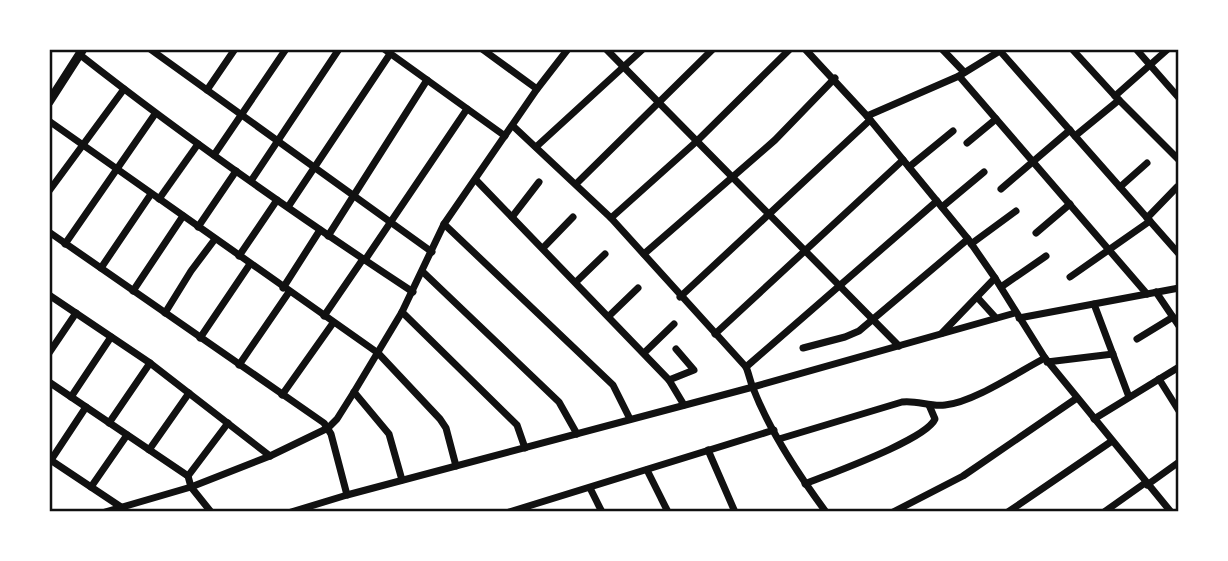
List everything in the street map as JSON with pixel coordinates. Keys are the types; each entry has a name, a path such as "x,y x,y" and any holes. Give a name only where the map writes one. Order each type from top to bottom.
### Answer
{"street":[{"path":"206,90 235,49"},
{"path":"214,155 286,49"},
{"path":"251,181 340,49"},
{"path":"482,49 537,89"},
{"path":"606,49 899,346"},
{"path":"536,147 643,49"},
{"path":"576,184 712,49"},
{"path":"611,218 697,141 790,49"},
{"path":"805,49 835,78 939,204 995,278 1046,360 1171,512"},
{"path":"942,49 996,119 1109,250 1152,293 1179,326"},
{"path":"1072,49 1179,160"},
{"path":"1136,49 1179,98"},
{"path":"1001,189 1117,98 1168,49"},
{"path":"155,50 206,90 432,253"},
{"path":"105,512 191,487 270,456 328,428 337,419 402,312 444,225 565,50"},
{"path":"680,297 868,118 962,74 1002,50 1177,248"},
{"path":"288,207 387,51 505,136"},
{"path":"49,102 81,52 155,114 328,236 413,292"},
{"path":"644,254 775,140 835,78"},
{"path":"328,236 427,80"},
{"path":"49,191 124,89"},
{"path":"324,316 467,109"},
{"path":"65,244 155,114"},
{"path":"967,143 996,119"},
{"path":"49,121 378,353 440,419 446,428 456,466"},
{"path":"513,126 611,218 746,367 774,430 805,484 825,512"},
{"path":"909,167 953,131"},
{"path":"159,200 198,144"},
{"path":"715,334 903,160"},
{"path":"1121,187 1147,163"},
{"path":"198,227 236,171"},
{"path":"746,367 840,285 939,204 984,172"},
{"path":"476,180 669,380 684,405"},
{"path":"512,217 539,182"},
{"path":"1070,277 1149,219 1177,187"},
{"path":"101,268 151,194"},
{"path":"239,256 277,200"},
{"path":"1036,233 1070,204"},
{"path":"803,348 859,331 969,242 1016,211"},
{"path":"133,291 183,216"},
{"path":"543,248 573,217"},
{"path":"444,225 613,385 629,419"},
{"path":"239,365 320,230"},
{"path":"49,232 328,428 347,495"},
{"path":"165,313 215,239"},
{"path":"576,282 605,254"},
{"path":"1001,287 1046,256"},
{"path":"200,338 250,264"},
{"path":"423,272 559,402 578,434"},
{"path":"942,334 995,278"},
{"path":"609,316 638,288"},
{"path":"291,512 996,318 1179,288"},
{"path":"49,295 150,363 270,456"},
{"path":"977,297 996,318"},
{"path":"1094,304 1129,397"},
{"path":"402,312 517,425 525,448"},
{"path":"49,353 76,313"},
{"path":"1137,340 1173,317"},
{"path":"282,395 333,323"},
{"path":"644,353 674,324"},
{"path":"71,397 111,337"},
{"path":"669,380 694,370 676,349"},
{"path":"779,439 902,402 914,400 929,405 946,405 964,401 1046,360 1113,354"},
{"path":"109,423 150,363"},
{"path":"1094,419 1179,368"},
{"path":"1159,379 1179,411"},
{"path":"49,382 188,476 191,487 211,512"},
{"path":"354,392 389,434 402,480"},
{"path":"149,450 189,393"},
{"path":"893,512 963,476 1077,398"},
{"path":"805,484 897,446 927,429 935,419 929,405"},
{"path":"86,407 50,459 121,507"},
{"path":"188,476 228,423"},
{"path":"509,512 525,510 774,430"},
{"path":"91,487 127,435"},
{"path":"1008,512 1112,441"},
{"path":"708,450 735,512"},
{"path":"1104,512 1179,462"},
{"path":"647,470 668,512"},
{"path":"590,488 602,512"}]}
